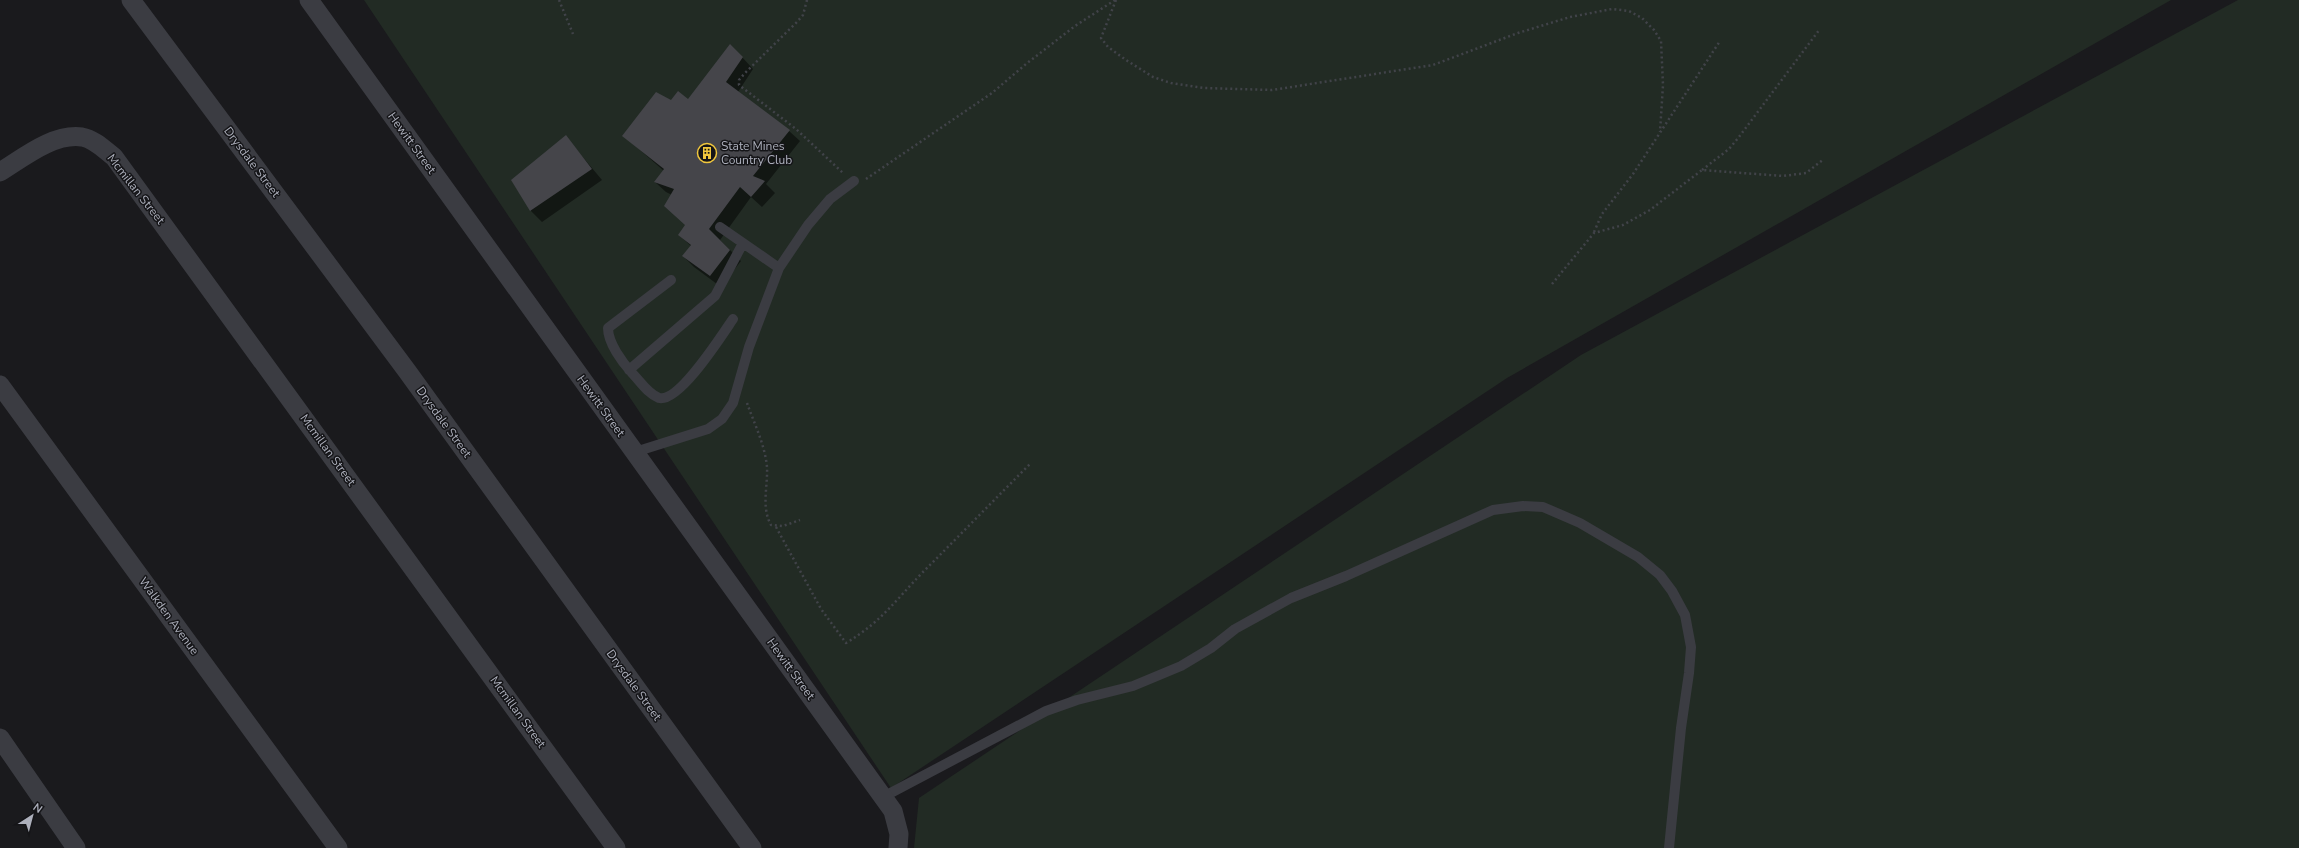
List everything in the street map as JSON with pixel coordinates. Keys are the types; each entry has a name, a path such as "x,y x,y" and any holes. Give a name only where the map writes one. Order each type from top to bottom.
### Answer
{"street":[{"name":"Drysdale Street","path":"131,0 412,377 752,848"},
{"name":"Hewitt Street","path":"309,0 888,804"},
{"name":"Mcmillan Street","path":"0,172 30,153 58,140 70,138 83,137 98,144 114,157 616,848"},
{"name":"Walkden Avenue","path":"0,384 338,848"},
{"path":"0,738 76,848"},
{"path":"888,804 899,834 898,848"}],"lane":[{"path":"635,452 708,429 722,419 733,403 749,347 779,268 808,225 830,199 854,181"},
{"path":"720,227 779,268"},
{"path":"629,370 715,296 743,243"},
{"path":"671,280 608,328 608,337 629,370 651,393 660,398 672,396 689,379 733,319"},
{"path":"888,804 1046,711 1077,700 1133,686 1182,666 1211,648 1235,629 1291,598 1346,576 1493,510 1523,506 1543,507 1580,523 1638,557 1660,575 1672,591 1685,615 1691,647 1668,848"}],"path":[{"path":"559,0 573,34"},
{"path":"807,0 803,15 745,73 739,80 739,85 796,129 854,181 865,180 992,93 1026,64 1075,26 1116,0"},
{"path":"1116,0 1101,38 1108,47 1153,77 1171,83 1212,89 1272,90 1433,65 1518,33 1570,17 1612,9 1629,11 1642,18 1654,30 1661,41 1664,85 1660,132"},
{"path":"1594,233 1623,225 1650,210 1729,149 1820,29"},
{"path":"1552,284 1594,233 1602,214 1633,174 1720,41"},
{"path":"1702,170 1783,176 1806,173 1824,159"},
{"path":"739,382 764,452 767,468 765,501 768,521 771,525 776,526 800,520"},
{"path":"776,526 821,609 846,643 866,631 888,612 920,575 1030,464"}],"shaded area":[{"path":"364,0 2171,0 1507,378 891,788"},
{"path":"2238,0 2299,0 2299,848 914,848 919,798 1581,355"}],"building":[{"name":"State Mines Country Club","path":"730,44 743,57 726,82 790,130 753,176 765,181 751,197 740,187 709,229 730,250 710,276 682,256 691,245 678,235 685,225 664,206 674,189 654,182 664,169 622,136 656,92 671,100 678,91 688,99"},
{"path":"566,135 592,169 530,211 511,180"}],"place":[{"name":"State Mines Country Club","path":"707,153"}]}
